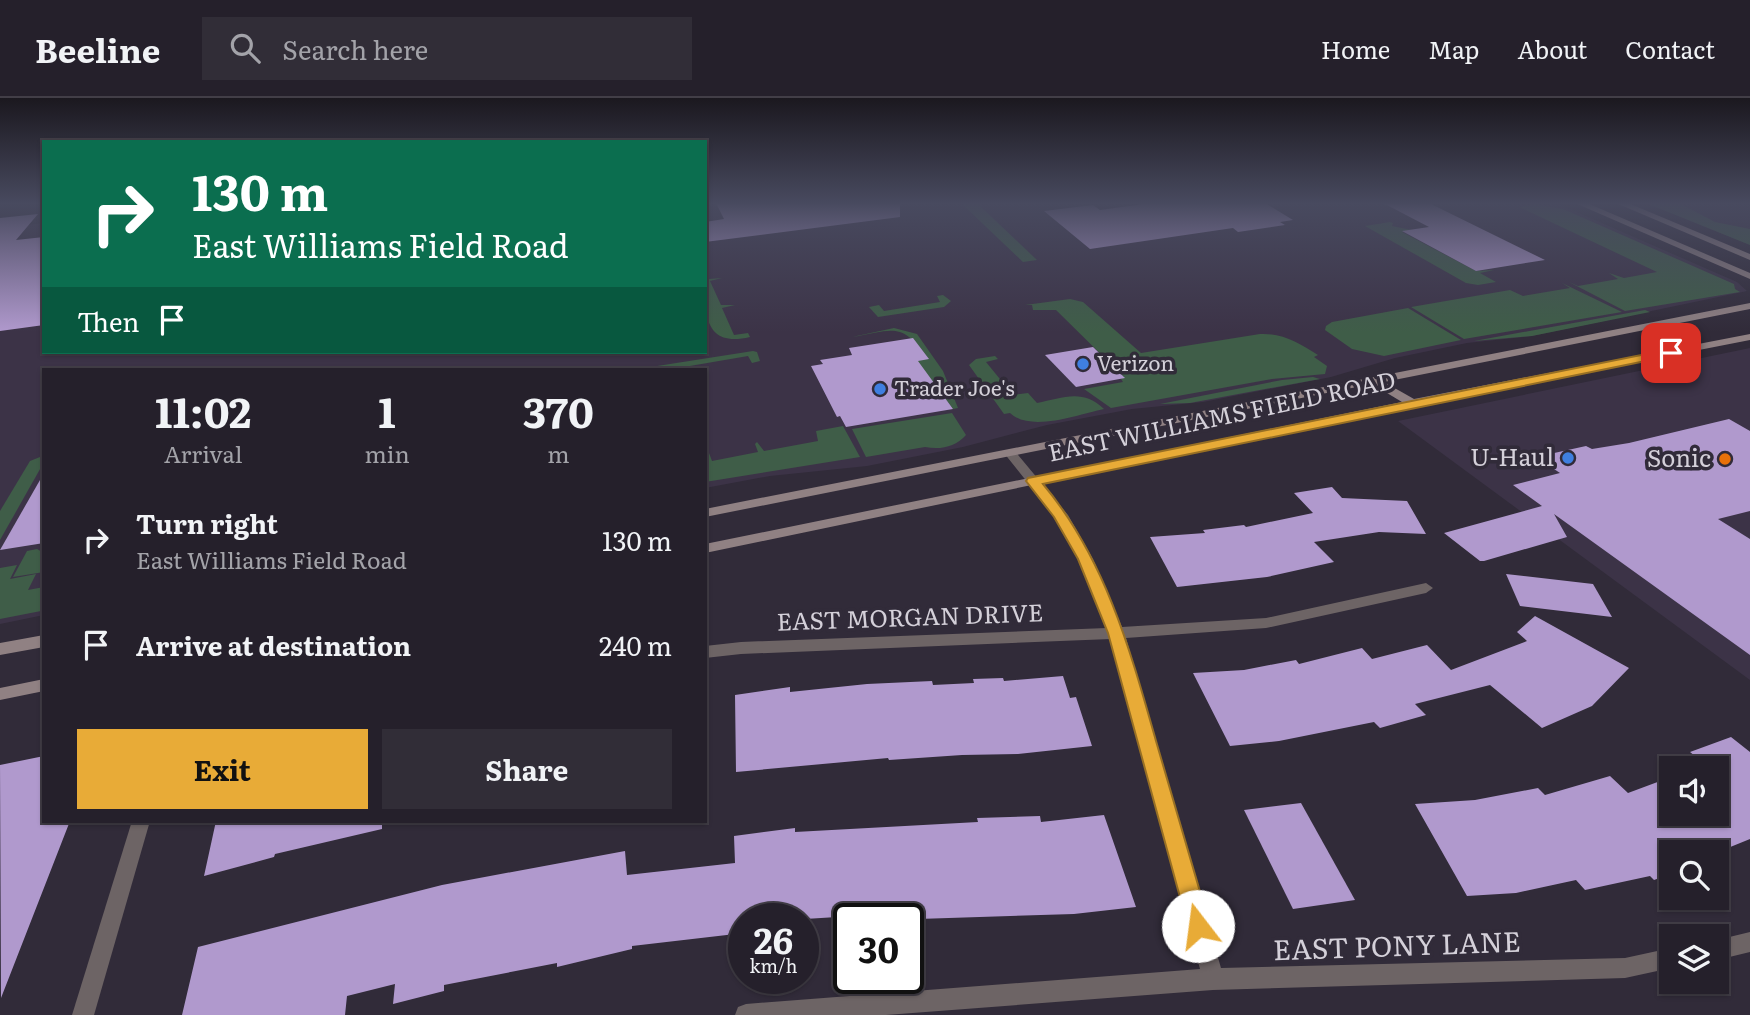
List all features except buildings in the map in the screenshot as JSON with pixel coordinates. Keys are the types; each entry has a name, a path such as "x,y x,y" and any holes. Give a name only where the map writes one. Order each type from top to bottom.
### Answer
{"main road":[{"path":"1678,246 1750,276"},
{"path":"1723,246 1750,257"},
{"name":"EAST WILLIAMS FIELD ROAD","path":"707,513 1750,306"},
{"name":"EAST WILLIAMS FIELD ROAD","path":"707,549 1412,403 1750,337"},
{"path":"1373,380 1412,403"},
{"path":"0,649 42,641"},
{"path":"0,694 42,685"}],"street":[{"path":"1010,453 1060,515 1086,559 1117,633 1213,979"},
{"name":"EAST MORGAN DRIVE","path":"707,652 755,647 1117,633 1266,622 1426,589"},
{"path":"83,1015 140,823"},
{"path":"1729,947 1750,942"},
{"name":"EAST PONY LANE","path":"746,1015 1213,979 1625,968 1659,961"}],"shaded area":[{"path":"0,246 42,246 42,354 707,354 707,246 1654,246 1737,282 1747,291 1532,336 1467,343 1395,358 1331,377 1203,402 1132,409 1047,425 963,447 867,466 770,476 707,488 707,368 42,368 42,615 0,624"},
{"path":"1750,348 1750,680 1398,421"}],"green space":[{"path":"1006,246 1022,246 1037,260 1023,262"},
{"path":"1400,246 1428,246 1476,271 1494,270 1480,273 1496,282 1478,285 1466,283"},
{"path":"1601,246 1647,246 1734,284 1735,289 1740,292 1625,311 1569,282 1578,286 1618,279 1609,273 1624,278 1657,272"},
{"path":"707,274 709,279 722,278 710,281 721,305 735,305 722,308 734,335 748,333 750,337 722,337 714,331 709,322"},
{"path":"1562,283 1622,312 1464,339 1411,307 1510,290 1523,296 1570,288"},
{"path":"943,295 951,301 944,307 878,317 869,307 879,305 884,311 940,302 937,296"},
{"path":"1070,299 1083,302 1141,353 1268,334 1290,340 1318,355 1314,357 1327,366 1325,374 1272,379 1111,408 1084,389 1123,382 1121,379 1124,377 1056,310 1033,310 1032,305 1025,305"},
{"path":"1408,308 1461,340 1384,356 1352,349 1325,330 1332,322"},
{"path":"1645,310 1650,312 1532,336 1474,341"},
{"path":"894,328 917,334 943,371 958,408 953,409 916,361 928,358 911,338 896,331 852,337"},
{"path":"753,351 757,352 760,361 752,363 748,356 684,368 644,368"},
{"path":"995,356 998,359 986,362 1013,395 1028,393 1037,403 1072,396 1088,398 1104,409 1042,422 1030,422 1010,413 1004,414 969,365 976,359"},
{"path":"1313,377 1320,379 1190,403 1160,404 1282,380"},
{"path":"952,413 966,435 952,445 942,448 925,447 866,457 852,429"},
{"path":"843,426 860,457 707,482 707,452 712,461 758,452 755,444 757,442 764,451 818,441 816,431"},
{"path":"42,458 42,466 0,540 0,511 30,461"},
{"path":"37,549 42,552 42,572 13,577 27,551"},
{"path":"17,565 10,579 36,574 28,590 42,587 41,611 0,619 0,568"}],"place":[{"name":"Verizon","path":"1083,364"},
{"name":"Trader Joe's","path":"880,389"},
{"name":"U-Haul","path":"1568,458"},
{"name":"Sonic","path":"1725,459"}],"route":[{"path":"1198,926 1117,633 1086,559 1060,515 1033,481 1671,353"}]}
